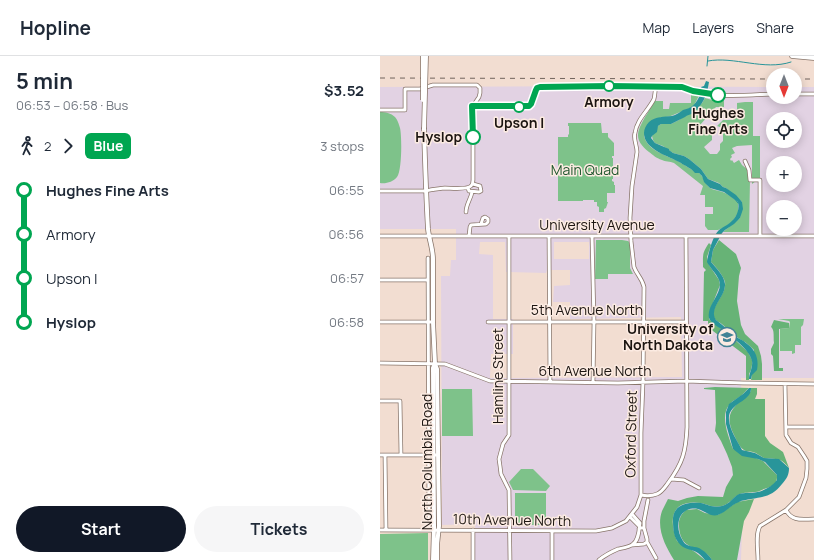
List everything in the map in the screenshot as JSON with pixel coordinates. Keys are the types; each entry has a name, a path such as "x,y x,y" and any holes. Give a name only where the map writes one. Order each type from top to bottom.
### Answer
{"main road":[{"path":"423,56 422,86 424,129"},
{"path":"424,129 426,56"},
{"path":"792,56 814,58"},
{"name":"North Columbia Road","path":"424,129 429,235 433,253 433,322 435,364 437,369 437,560"},
{"name":"North Columbia Road","path":"433,560 436,530"}],"street":[{"path":"380,110 405,110 405,89 420,89 433,85 477,85 480,88 480,93 472,106 473,182 471,186 468,188 446,188 426,191 380,191"},
{"path":"472,106 529,106 537,88 540,87 656,86 682,87 708,94 737,96 766,94"},
{"name":"Oxford Street","path":"619,526 631,516 637,507 642,488 641,433 644,286 634,267 631,241 630,203 637,152 634,137 639,122 654,98 656,86"},
{"path":"802,94 814,94"},
{"path":"746,161 750,180 760,180 760,236"},
{"path":"468,188 469,191 479,192 481,189 480,186 473,182"},
{"path":"466,212 472,192"},
{"path":"469,236 471,225 481,224"},
{"name":"University Avenue","path":"380,236 814,236"},
{"name":"Hamline Street","path":"509,236 509,434 503,444 499,459 501,474 510,490 510,560"},
{"path":"550,236 550,382"},
{"path":"592,236 594,322 593,382"},
{"path":"641,496 657,494 662,490 680,466 685,448 687,427 686,236"},
{"path":"428,258 429,530"},
{"path":"380,280 428,280"},
{"path":"380,322 433,322"},
{"name":"5th Avenue North","path":"488,322 686,322"},
{"name":"6th Avenue North","path":"380,363 445,364 490,381 509,382 686,381 743,384 814,384"},
{"path":"758,560 758,534 760,526 786,510 798,496 806,478 807,461 798,447 791,443 788,439 786,432 786,384"},
{"path":"380,401 400,401 401,455"},
{"path":"786,427 814,427"},
{"path":"380,455 436,455"},
{"path":"385,455 386,530"},
{"path":"671,479 684,480 699,488"},
{"path":"380,491 386,491"},
{"path":"648,500 644,528 647,542 656,558"},
{"path":"786,510 791,517 795,519 814,519"},
{"path":"631,516 639,528 638,537 632,546"},
{"name":"10th Avenue North","path":"380,530 596,531 619,526"},
{"path":"639,528 644,528"},
{"path":"473,530 473,560"},
{"path":"552,531 552,560"},
{"path":"599,560 610,552 647,542"}],"shaded area":[{"name":"University of North Dakota","path":"380,87 766,87 766,104 802,104 802,87 814,87 814,378 741,378 742,454 780,469 776,485 743,497 741,560 475,560 475,524 442,525 441,276 450,276 451,260 456,260 456,229 380,229","holes":["480,242 505,242 506,272 546,273 547,270 570,270 570,285 554,286 553,302 570,302 570,319 681,317 682,377 490,378 491,354 513,354 513,319 493,319 493,255 479,254","554,242 589,242 589,259 554,259"]}],"green space":[{"path":"694,94 699,96 693,106 672,116 661,117 644,136 646,141 654,149 699,173 710,188 727,194 738,202 738,213 732,222 718,230 708,230 705,226 705,214 713,214 713,207 705,207 705,195 700,195 703,186 674,163 663,161 653,155 640,143 638,135 640,127 654,101 663,101 663,109 669,109 670,103 691,103 691,95"},
{"path":"705,98 716,101 724,101 724,107 716,107 700,125 706,130 712,126 712,140 704,147 710,154 717,154 720,150 720,144 723,141 725,127 717,126 723,120 733,120 734,111 737,111 737,103 753,102 753,136 760,136 760,179 752,184 752,145 737,146 732,148 735,153 731,155 732,157 730,159 734,163 739,160 748,170 750,180 749,232 723,232 740,218 742,202 719,183 708,179 701,169 689,159 673,153 663,146 655,143 653,140 652,136 658,126 661,124 671,124 679,120 702,103"},
{"path":"380,112 390,114 396,118 400,128 401,138 401,161 399,174 394,180 385,183 380,183"},
{"name":"Main Quad","path":"568,123 601,123 602,133 608,133 608,137 614,143 614,156 612,156 612,181 615,185 615,193 607,193 608,202 604,212 599,212 597,202 594,202 594,200 558,201 558,137 568,137"},
{"path":"596,240 628,241 630,243 630,268 633,274 608,274 608,279 595,279"},
{"path":"719,240 736,254 741,268 737,301 741,325 745,334 758,346 762,364 762,380 751,380 754,350 714,317 714,309 725,287 723,277 711,262 713,250"},
{"path":"709,243 711,245 707,257 709,265 719,280 720,285 709,313 709,319 748,352 752,360 749,380 746,380 746,356 713,331 708,331 708,321 703,321 704,272 706,270 703,267 703,257 705,249"},
{"path":"778,319 804,319 801,327 801,345 795,345 795,353 792,354 792,351 780,351 780,329 789,328 790,322"},
{"path":"774,320 789,323 789,328 779,329 779,368 783,368 783,371 774,371 773,356 771,354 771,349 774,343 771,327"},
{"path":"715,387 749,388 731,403 727,409 725,420 727,432 733,449 763,461 777,475 777,478 775,483 771,486 757,492 740,494 727,504 719,507 701,503 691,503 678,507 673,518 674,533 677,541 705,560 674,560 662,537 660,524 660,517 668,499 678,501 698,496 723,497 726,487 733,475 732,467 727,454 715,431 715,390 704,389"},
{"path":"751,388 757,388 755,399 765,399 765,436 770,443 783,452 789,468 780,460 764,458 754,452 745,451 740,446 731,429 730,416 732,411 735,406 751,391"},
{"path":"442,389 472,389 473,436 442,436"},
{"path":"521,469 533,469 550,486 546,491 513,490 509,482"},
{"path":"515,493 546,493 546,525 515,525"},
{"path":"754,499 744,521 737,560 712,560 703,551 688,545 684,541 679,527 679,520 681,515 686,510 697,509 705,513 718,515 737,502"},
{"path":"428,533 428,560 380,560 380,534"}],"water":[{"path":"706,81 709,82 706,95 696,110 692,114 671,124 661,124 658,126 657,132 651,138 655,143 669,149 673,153 689,159 701,169 708,179 726,188 736,195 742,202 743,209 740,218 722,233 713,250 711,262 721,275 725,284 725,289 714,311 714,316 716,320 735,336 744,341 754,352 757,358 758,366 751,379 749,379 752,361 748,352 709,318 710,308 720,285 718,277 707,262 708,254 717,232 735,218 738,209 738,202 724,192 710,188 704,182 699,173 695,173 681,163 658,152 648,144 644,133 646,126 652,120 660,117 673,116 694,105 702,91 701,87 704,86"},
{"path":"751,388 748,397 735,406 729,414 732,432 742,450 755,453 764,458 779,459 789,468 789,473 779,488 772,493 764,497 740,501 718,515 710,515 698,509 689,509 684,512 678,523 680,536 684,543 701,549 712,560 705,560 695,551 680,545 676,540 673,518 676,510 683,505 692,503 701,503 719,507 727,504 739,494 764,490 777,480 777,475 765,462 742,456 733,449 726,424 726,412 729,404"}],"waterway":[{"path":"707,66 708,56"},
{"path":"708,61 728,60 770,65 791,62"},
{"path":"734,198 738,203"}],"railway":[{"path":"380,78 766,79"},
{"path":"802,79 814,79"}],"bus line":[{"name":"Blue","path":"473,137 472,106 529,106 538,87 682,87 693,91 718,95"}],"place":[{"name":"Armory","path":"609,86"},
{"name":"Hughes Fine Arts","path":"718,95"},
{"name":"Upson I","path":"519,107"},
{"name":"Hyslop","path":"473,137"},
{"name":"University of North Dakota","path":"727,337"}]}
